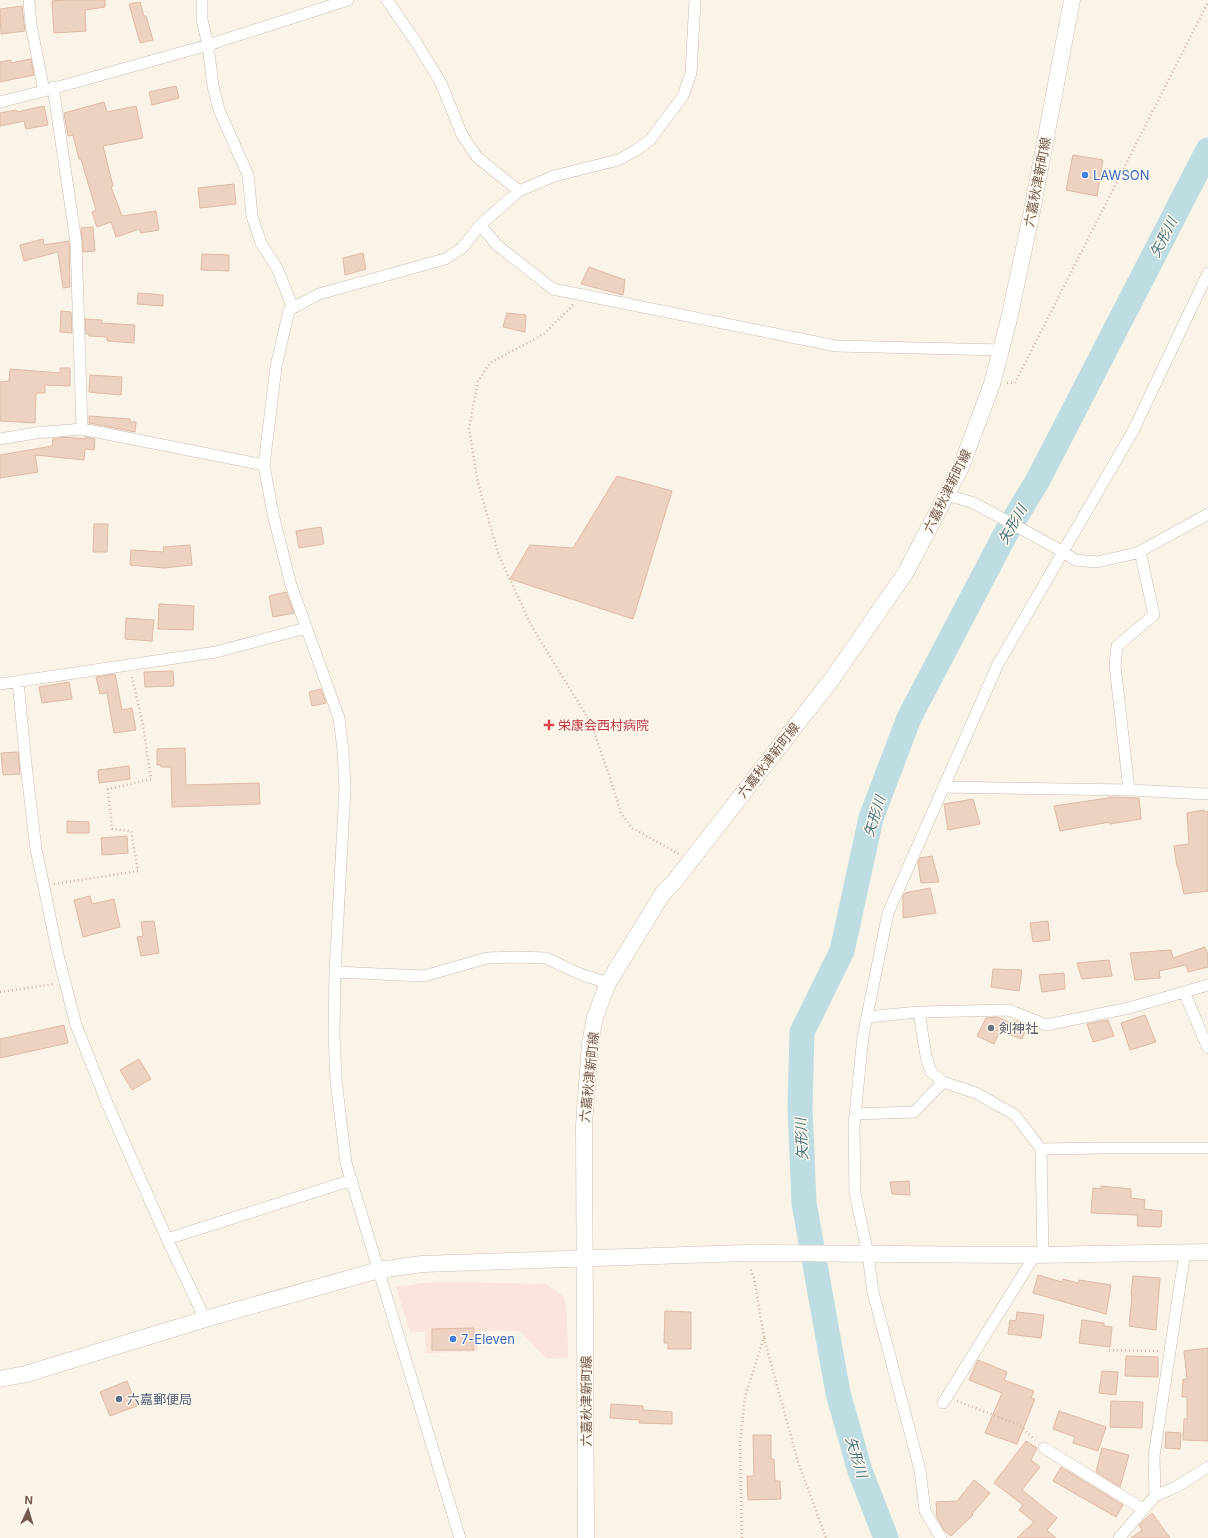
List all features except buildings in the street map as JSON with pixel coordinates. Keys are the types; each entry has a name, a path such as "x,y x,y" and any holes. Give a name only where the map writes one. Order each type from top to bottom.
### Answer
{"main road":[{"name":"六嘉秋津新町線","path":"586,1538 584,1126 590,1044 596,1018 608,983 662,893 674,882 832,679 906,572 961,467 992,384 1001,350 1022,261 1072,0"},
{"path":"0,1379 40,1370 205,1320 379,1270 422,1264 745,1253 1039,1254 1208,1252"}],"street":[{"path":"30,0 31,25 49,89 76,242 82,429"},
{"path":"202,0 202,20 208,46 213,86 219,110 248,175 252,216 261,243 277,268 294,308"},
{"path":"0,102 208,46 348,0"},
{"path":"387,0 416,42 441,83 462,136 477,157 519,191"},
{"path":"460,1538 346,1163 336,1080 334,1034 335,972 345,788 343,750 339,718 291,585 273,514 264,465 276,368 289,310 319,294 445,259 462,248 480,225 519,191 554,176 618,160 636,152 650,140 683,96 692,73 695,0"},
{"path":"480,225 497,245 553,289 836,346 1001,350"},
{"path":"941,1538 926,1511 920,1470 873,1292 868,1254 855,1193 855,1114 863,1036 888,913 998,664 1053,571 1062,551 1133,431 1208,273"},
{"path":"0,439 35,433 82,429 264,465"},
{"path":"947,495 974,503 1062,551 1075,560 1096,562 1137,553 1208,514"},
{"path":"1129,790 1115,665 1117,646 1154,615 1141,556 1137,553"},
{"path":"0,684 216,652 306,628"},
{"path":"18,681 36,849 64,982 76,1025 107,1103 167,1239 205,1320"},
{"path":"944,787 1129,790 1208,794"},
{"path":"335,972 424,976 487,958 546,958 580,974 608,983"},
{"path":"867,1017 919,1012 1009,1010 1046,1025 1129,1008 1208,985"},
{"path":"1184,992 1208,1048"},
{"path":"919,1012 926,1056 931,1072 943,1082 976,1093 1015,1114 1041,1149 1039,1254 945,1400"},
{"path":"855,1114 914,1112 943,1082"},
{"path":"1041,1149 1208,1148"},
{"path":"167,1239 352,1180"},
{"path":"1155,1496 1154,1456 1185,1252"},
{"path":"1044,1448 1143,1509"},
{"path":"1119,1538 1155,1496 1176,1487 1208,1468"}],"path":[{"path":"992,384 1015,382 1208,2"},
{"path":"583,296 544,334 490,363 478,381 469,429 478,483 499,556 532,627 586,715 609,775 621,813 632,828 690,860"},
{"path":"43,886 138,871 132,831 112,829 108,789 151,779 143,725 130,664"},
{"path":"0,992 64,982"},
{"path":"745,1253 754,1278 764,1337 798,1462 826,1538"},
{"path":"742,1538 740,1444 745,1397 764,1337"},
{"path":"1109,1350 1170,1351"},
{"path":"945,1400 1019,1425 1044,1448"}],"shaded area":[{"path":"451,1282 546,1284 564,1297 567,1318 568,1358 547,1359 521,1332 502,1330 478,1331 478,1351 426,1353 425,1332 410,1332 396,1287 423,1283"}],"waterway":[{"name":"矢形川","path":"886,1538 860,1471 838,1393 804,1203 800,1107 802,1032 842,951 871,818 909,718 1006,533 1038,480 1208,150"}],"place":[{"name":"LAWSON","path":"1085,175"},
{"name":"栄康会西村病院","path":"549,725"},
{"name":"剣神社","path":"991,1028"},
{"name":"7-Eleven","path":"453,1339"},
{"name":"六嘉郵便局","path":"119,1399"}]}
